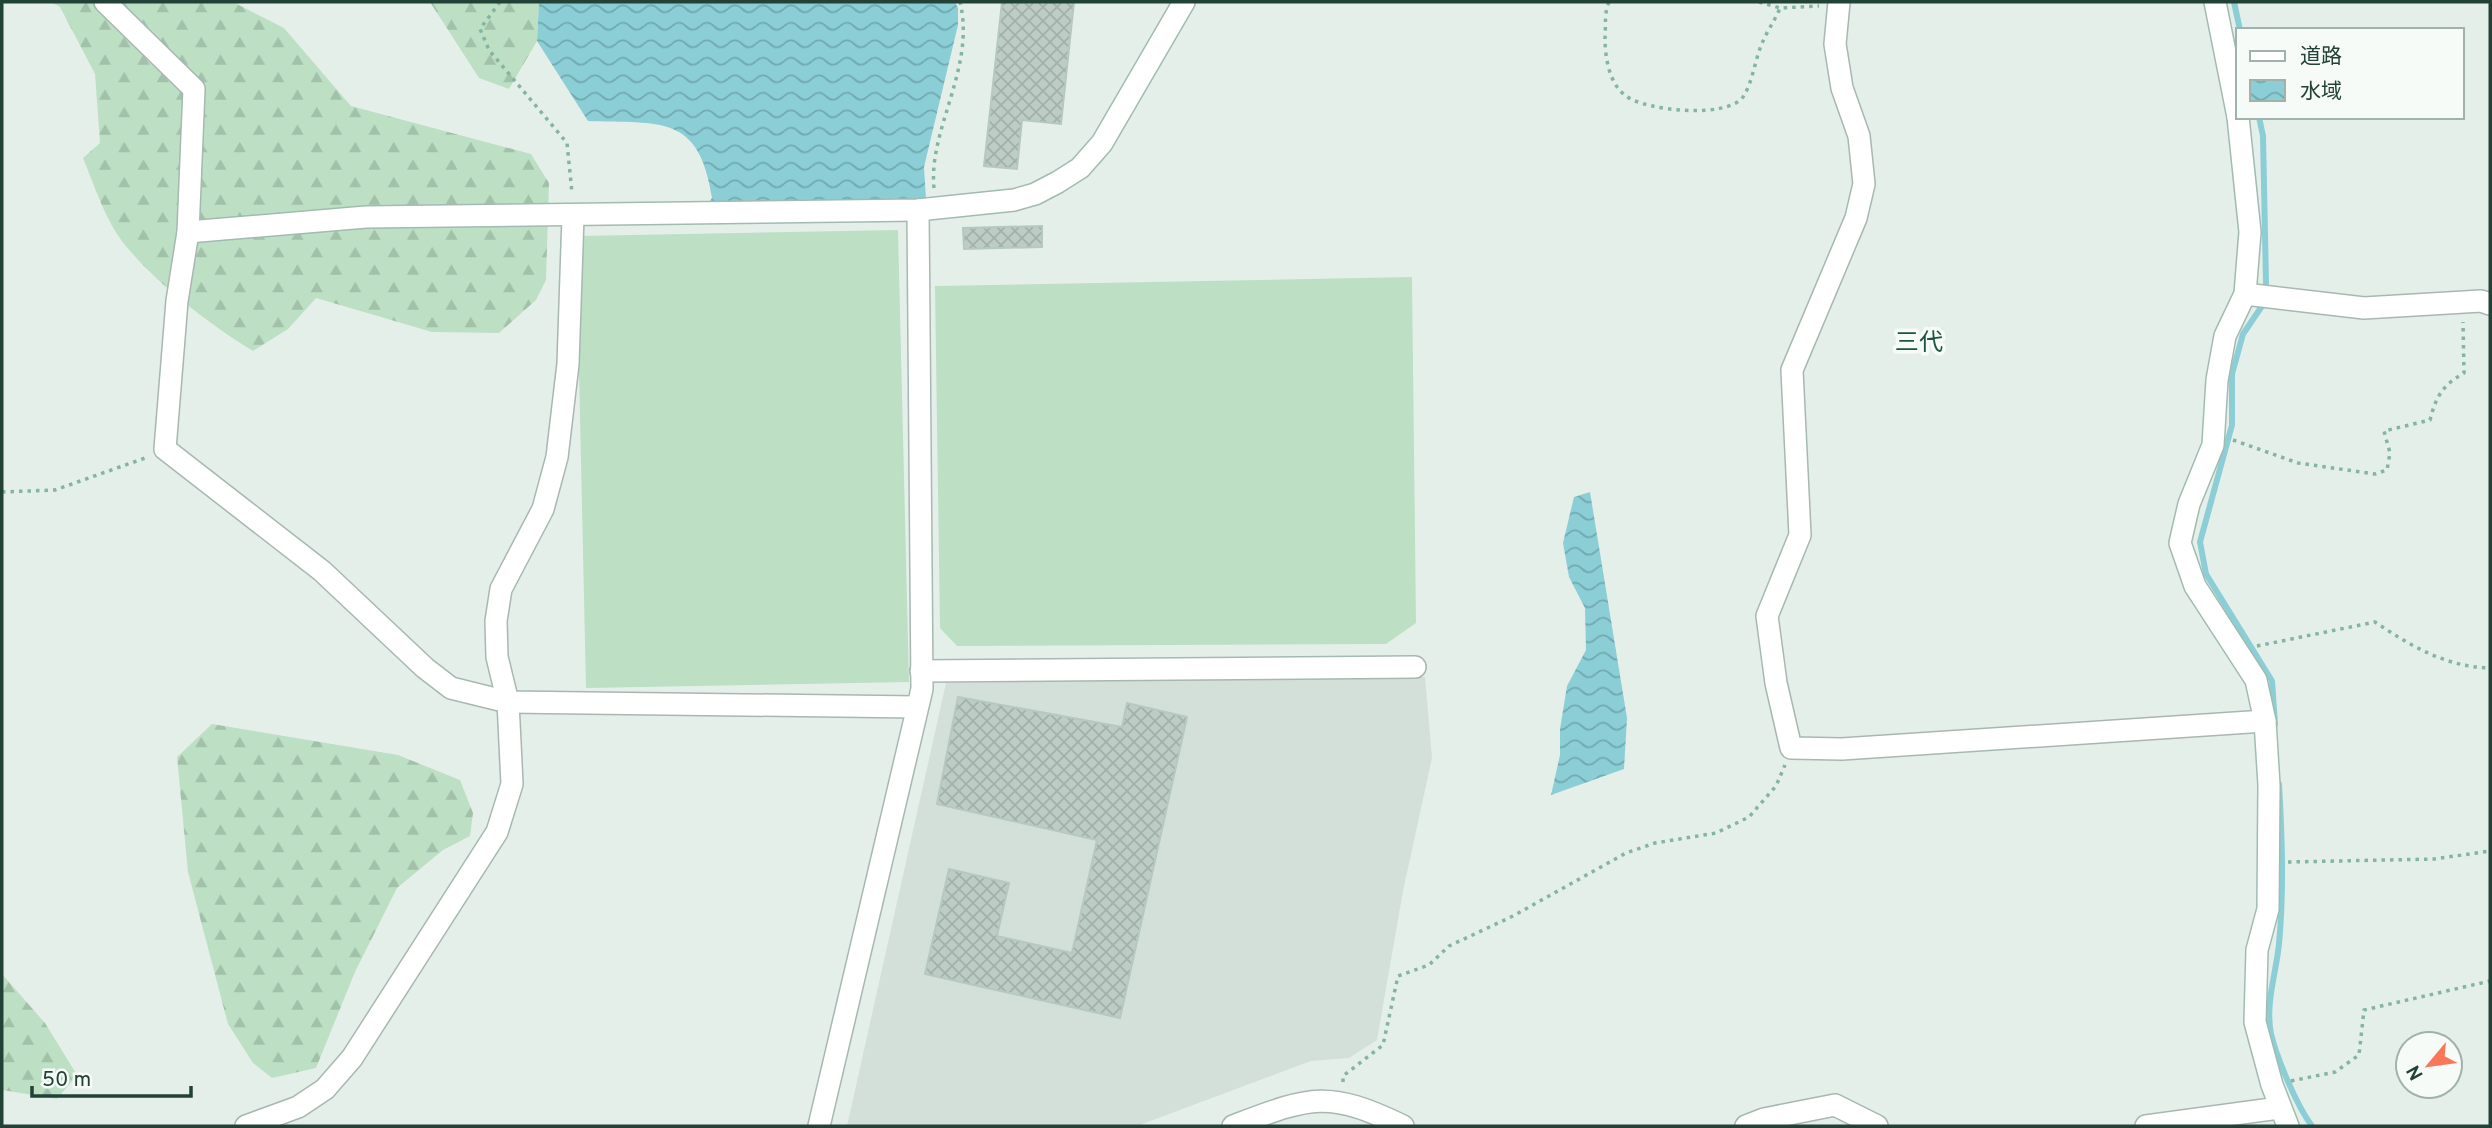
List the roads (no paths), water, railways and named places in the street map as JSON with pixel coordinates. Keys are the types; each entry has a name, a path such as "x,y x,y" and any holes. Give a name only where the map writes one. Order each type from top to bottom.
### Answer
{"street":[{"path":"105,2 194,89 188,232 177,301 165,449 321,571 425,668 451,688 508,702 918,707"},
{"path":"188,232 366,217 927,209 1014,200 1035,194 1080,168 1102,143 1184,2"},
{"path":"2215,2 2236,107"},
{"path":"1839,3 1835,44 1842,88 1859,136 1864,184 1856,218 1792,370 1800,535 1767,615 1776,683 1791,748 1842,749 2265,720"},
{"path":"2146,1126 2284,1117 2272,1085 2255,1022 2256,950 2268,909 2265,720 2256,680 2195,586 2180,543 2189,504 2213,445 2217,380 2225,336 2245,294 2250,232 2238,119"},
{"path":"819,1126 918,707 921,671 927,209"},
{"path":"246,1126 298,1107 337,1077 352,1058 497,832 512,784 508,702 497,657 498,611 501,589 543,509 556,457 568,364 573,216"},
{"path":"2245,294 2364,308 2490,304"},
{"path":"921,671 1415,667"},
{"path":"1233,1126 1296,1103 1340,1102 1363,1107 1403,1126"},
{"path":"1746,1126 1764,1119 1835,1105 1871,1125"}],"water":[{"path":"539,2 955,2 958,8 958,25 924,167 926,199 705,208 712,198 706,170 697,151 686,137 655,124 588,121 537,41"},
{"path":"1590,492 1627,718 1624,769 1551,795 1560,755 1560,729 1567,686 1586,650 1585,608 1569,577 1563,543 1574,497"}],"waterway":[{"path":"2234,2 2240,28"},
{"path":"2259,119 2263,136 2266,283 2262,306 2243,334 2232,374 2232,425 2200,542 2206,574 2272,681 2275,724"},
{"path":"2279,784 2282,904 2269,1023 2283,1069 2312,1126"}],"district":[{"name":"三代","path":"1919,344"}]}
